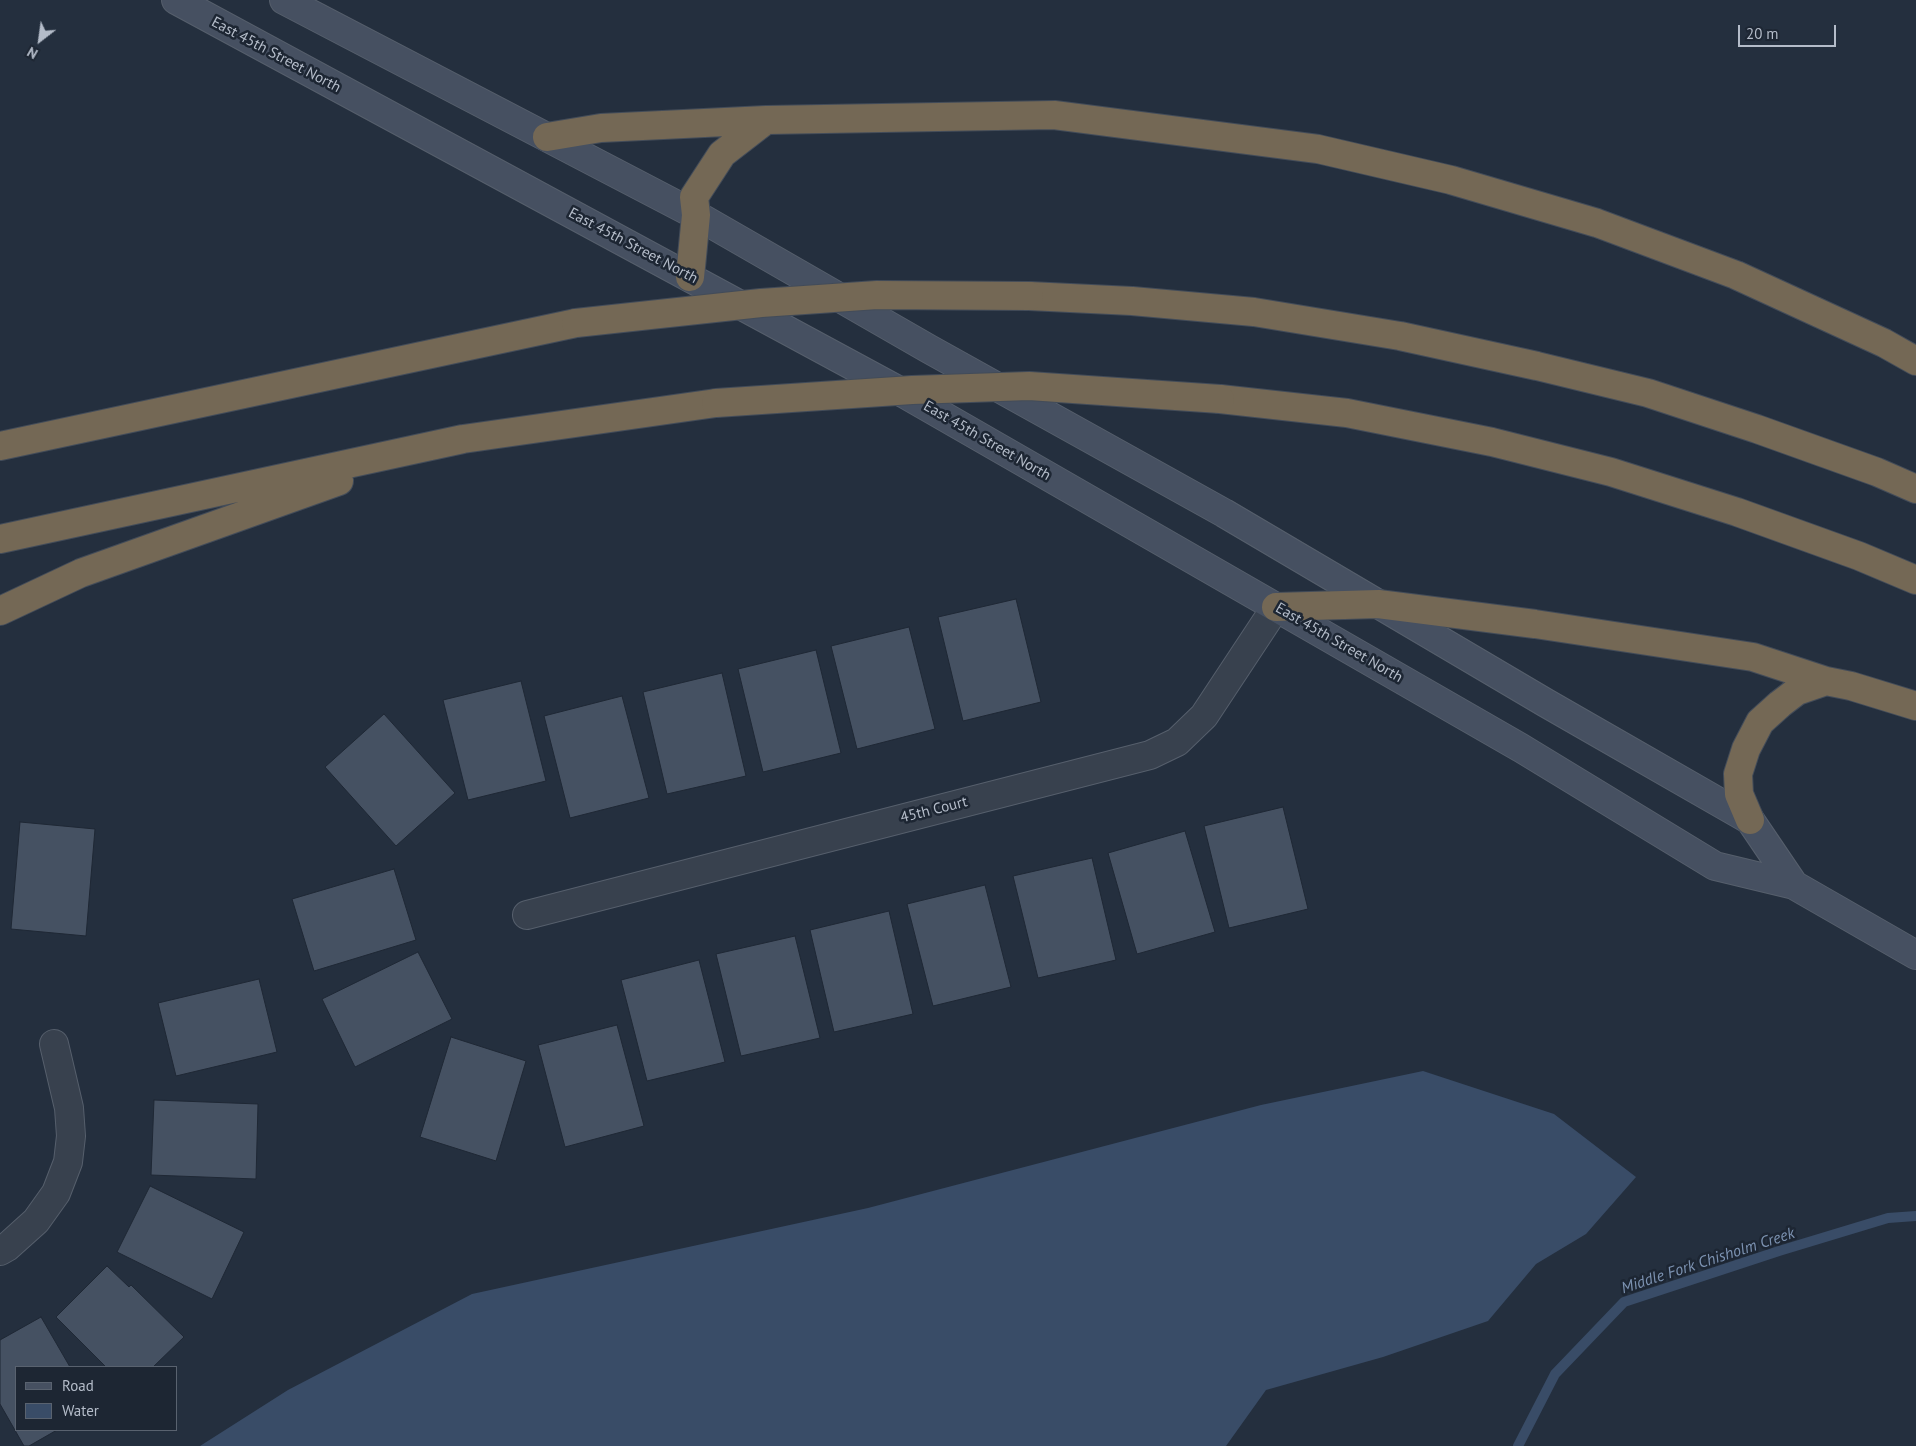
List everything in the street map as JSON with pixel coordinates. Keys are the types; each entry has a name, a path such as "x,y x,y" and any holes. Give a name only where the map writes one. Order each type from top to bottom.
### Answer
{"highway":[{"path":"547,137 601,128 766,120 1054,114 1318,149 1451,180 1597,223 1736,275 1884,343 1916,360"},
{"path":"690,278 696,215 694,197 722,154 766,120"},
{"path":"0,446 576,323 761,303 877,295 1030,296 1132,301 1254,312 1400,336 1537,366 1648,394 1757,429 1877,472 1916,489"},
{"path":"0,539 463,439 716,403 912,390 1029,386 1220,399 1347,413 1492,442 1611,472 1737,512 1859,556 1916,580"},
{"path":"0,611 81,573 247,513 463,439"},
{"path":"1276,607 1378,604 1535,624 1753,657 1826,681 1851,686 1916,706"},
{"path":"1750,820 1739,794 1738,774 1746,749 1760,722 1797,691 1826,681"}],"street":[{"name":"East 45th Street North","path":"176,0 905,394 1521,748 1715,866 1794,885 1916,956"},
{"name":"East 45th Street North","path":"284,0 696,215 937,354 1224,513 1750,820 1794,885"},
{"name":"45th Court","path":"527,914 1150,755 1177,742 1204,716 1276,607"},
{"path":"0,1251 36,1221 56,1193 68,1162 71,1136 69,1108 54,1044"}],"water":[{"path":"1423,1071 1554,1114 1636,1177 1586,1234 1536,1264 1488,1321 1383,1357 1266,1390 1226,1446 200,1446 288,1390 472,1294 868,1208 1261,1105"}],"building":[{"path":"1016,599 1041,702 963,721 938,617"},
{"path":"909,627 935,729 857,749 831,646"},
{"path":"816,650 841,753 763,772 738,669"},
{"path":"722,673 746,776 667,794 643,692"},
{"path":"521,681 546,781 468,800 443,700"},
{"path":"622,696 649,798 570,818 544,716"},
{"path":"384,714 455,793 396,846 325,767"},
{"path":"1283,807 1308,909 1229,928 1204,826"},
{"path":"20,822 95,829 86,936 11,929"},
{"path":"1185,831 1215,932 1137,954 1108,853"},
{"path":"1092,858 1116,960 1038,978 1013,876"},
{"path":"394,869 416,940 314,971 292,899"},
{"path":"985,885 1011,987 933,1006 907,904"},
{"path":"889,911 913,1014 834,1032 810,930"},
{"path":"795,936 820,1038 741,1056 716,954"},
{"path":"418,952 452,1019 355,1067 322,999"},
{"path":"699,960 725,1062 647,1081 621,980"},
{"path":"259,979 277,1052 176,1076 158,1003"},
{"path":"617,1025 644,1126 565,1147 538,1045"},
{"path":"451,1037 526,1061 496,1161 420,1137"},
{"path":"154,1100 258,1104 256,1179 151,1175"},
{"path":"150,1186 244,1232 212,1299 117,1252"},
{"path":"107,1266 129,1287 131,1285 184,1337 154,1366 105,1366 56,1317"},
{"path":"41,1317 69,1366 15,1366 15,1430 0,1404 0,1340"},
{"path":"15,1431 55,1431 29,1446 24,1446"}],"waterway":[{"name":"Middle Fork Chisholm Creek","path":"1518,1446 1555,1374 1624,1302 1779,1251 1888,1218 1916,1216"}]}
